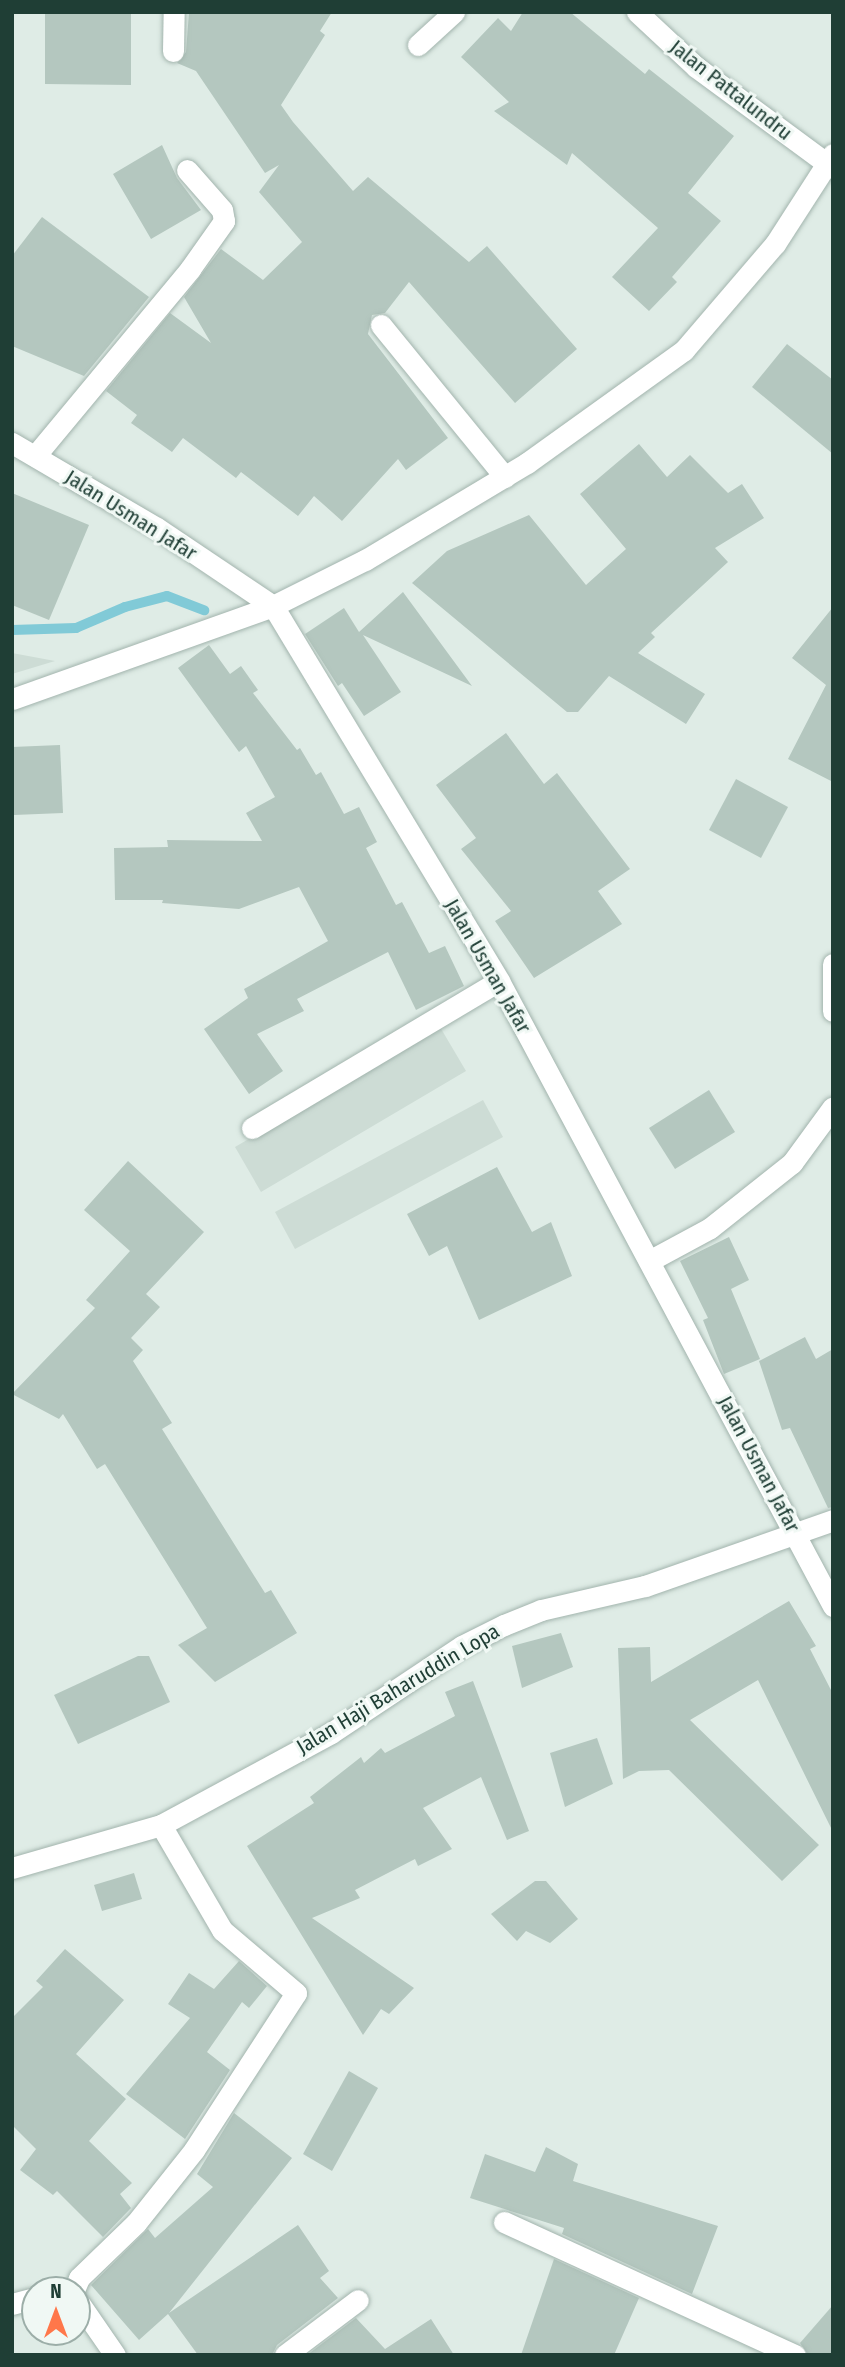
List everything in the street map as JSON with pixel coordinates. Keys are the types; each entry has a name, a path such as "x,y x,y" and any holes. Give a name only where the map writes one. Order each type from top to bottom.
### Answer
{"street":[{"path":"173,51 174,12"},
{"path":"418,45 454,12"},
{"name":"Jalan Pattalundru","path":"637,12 696,67 831,162"},
{"path":"12,699 273,606 365,560 505,477 684,350 775,243 831,162"},
{"path":"35,456 190,269 224,221 222,210 187,170"},
{"path":"381,325 505,477"},
{"name":"Jalan Usman Jafar","path":"12,443 157,528 273,606 499,981 798,1536 833,1606"},
{"path":"833,964 833,1011"},
{"path":"252,1128 499,981"},
{"path":"649,1261 710,1228 792,1163 833,1107"},
{"name":"Jalan Haji Baharuddin Lopa","path":"12,1868 161,1825 331,1733 462,1646 504,1625 541,1610 645,1587 798,1536 833,1520"},
{"path":"81,2276 136,2224 186,2160 296,1993 222,1930 161,1825"},
{"path":"503,2222 795,2355"},
{"path":"285,2355 358,2300"},
{"path":"91,2320 115,2355"}],"shaded area":[{"path":"12,653 55,661 12,674"},
{"path":"440,1027 466,1071 261,1192 235,1147"},
{"path":"483,1100 503,1137 295,1249 275,1212"}],"building":[{"path":"45,12 131,12 131,85 45,84"},
{"path":"189,12 332,12 320,31 325,35 281,105 293,122 353,191 368,177 469,262 487,246 577,349 515,403 409,282 385,313 372,315 368,334 448,438 406,470 398,459 342,521 314,496 298,516 241,472 236,478 183,438 172,452 131,423 137,415 106,391 170,313 211,343 184,297 221,249 263,280 302,242 259,192 279,165 265,173 196,71 177,63 186,52"},
{"path":"523,12 570,12 645,74 649,69 734,136 688,193 721,221 672,277 677,282 649,311 612,277 658,228 572,153 567,165 494,111 509,102 461,57 498,18 511,31"},
{"path":"162,145 177,178 201,210 151,239 113,174"},
{"path":"42,217 149,297 84,376 12,346 12,256"},
{"path":"787,344 833,380 833,454 752,387"},
{"path":"639,444 667,477 690,455 728,493 742,484 764,518 715,548 728,562 651,633 655,637 638,653 705,694 686,724 609,676 578,712 567,712 412,583 447,551 529,515 586,585 626,549 580,494"},
{"path":"12,493 89,525 49,620 12,605"},
{"path":"403,592 472,686 363,635 401,692 364,716 342,683 338,686 305,634 344,608 359,632"},
{"path":"833,607 833,782 788,759 826,685 792,658"},
{"path":"209,645 230,674 241,666 258,690 253,693 297,750 300,748 316,775 321,772 344,814 359,807 377,842 366,848 396,905 402,902 429,953 445,946 464,986 416,1010 388,952 297,999 304,1011 257,1034 283,1071 249,1094 204,1029 248,998 244,989 328,941 299,887 239,909 162,903 163,900 115,900 114,848 168,847 167,840 262,841 246,813 275,797 246,746 239,752 178,668"},
{"path":"506,733 544,784 557,773 630,869 598,891 622,924 534,978 495,921 511,911 461,849 476,838 436,785"},
{"path":"60,745 63,813 14,815 12,747"},
{"path":"736,779 788,807 761,858 709,830"},
{"path":"709,1090 735,1132 675,1169 649,1128"},
{"path":"128,1161 204,1232 146,1294 160,1307 131,1338 143,1350 133,1361 172,1423 162,1429 265,1593 271,1590 297,1633 215,1682 178,1645 207,1628 105,1464 97,1469 63,1414 59,1419 12,1394 95,1308 86,1300 130,1251 84,1210"},
{"path":"497,1167 532,1232 551,1222 572,1276 479,1320 447,1246 429,1256 407,1214"},
{"path":"729,1237 749,1280 731,1289 760,1359 724,1374 703,1320 708,1318 680,1261"},
{"path":"805,1337 816,1359 833,1349 833,1507 828,1508 790,1428 782,1430 759,1361"},
{"path":"789,1601 816,1646 810,1649 833,1694 833,1832 758,1680 690,1720 819,1845 782,1881 669,1770 639,1771 623,1779 618,1648 650,1647 651,1682"},
{"path":"561,1633 573,1667 522,1688 512,1646"},
{"path":"138,1656 149,1656 170,1702 78,1744 54,1695"},
{"path":"473,1681 529,1831 507,1840 481,1777 423,1808 452,1849 418,1866 415,1859 355,1890 360,1898 312,1918 414,1988 389,2014 381,2009 363,2035 247,1846 314,1803 310,1797 361,1757 364,1763 381,1748 385,1753 455,1716 445,1692"},
{"path":"597,1738 613,1784 565,1807 550,1753"},
{"path":"134,1873 142,1899 102,1911 94,1885"},
{"path":"535,1881 546,1881 578,1919 550,1943 526,1931 517,1941 491,1914"},
{"path":"65,1949 124,2000 76,2054 126,2099 89,2141 132,2183 120,2194 131,2208 103,2237 57,2191 53,2195 20,2170 36,2149 12,2125 12,2018 43,1987 36,1981"},
{"path":"239,1961 267,1986 249,2008 242,2002 207,2052 230,2070 185,2139 126,2094 190,2018 168,2004 189,1973 214,1989"},
{"path":"349,2071 378,2088 332,2171 303,2154"},
{"path":"234,2113 292,2158 169,2313 298,2225 329,2271 320,2278 338,2298 277,2345 272,2355 198,2355 168,2314 139,2340 91,2285 148,2229 155,2238 213,2187 197,2174"},
{"path":"546,2147 578,2164 573,2181 718,2226 692,2294 562,2234 564,2228 470,2198 485,2154 535,2172"},
{"path":"554,2259 639,2298 614,2355 521,2355"},
{"path":"833,2305 833,2355 808,2355 800,2343"},
{"path":"356,2318 385,2349 431,2319 454,2355 307,2355"}],"waterway":[{"path":"12,630 76,628 125,607 167,596 204,610"}]}
